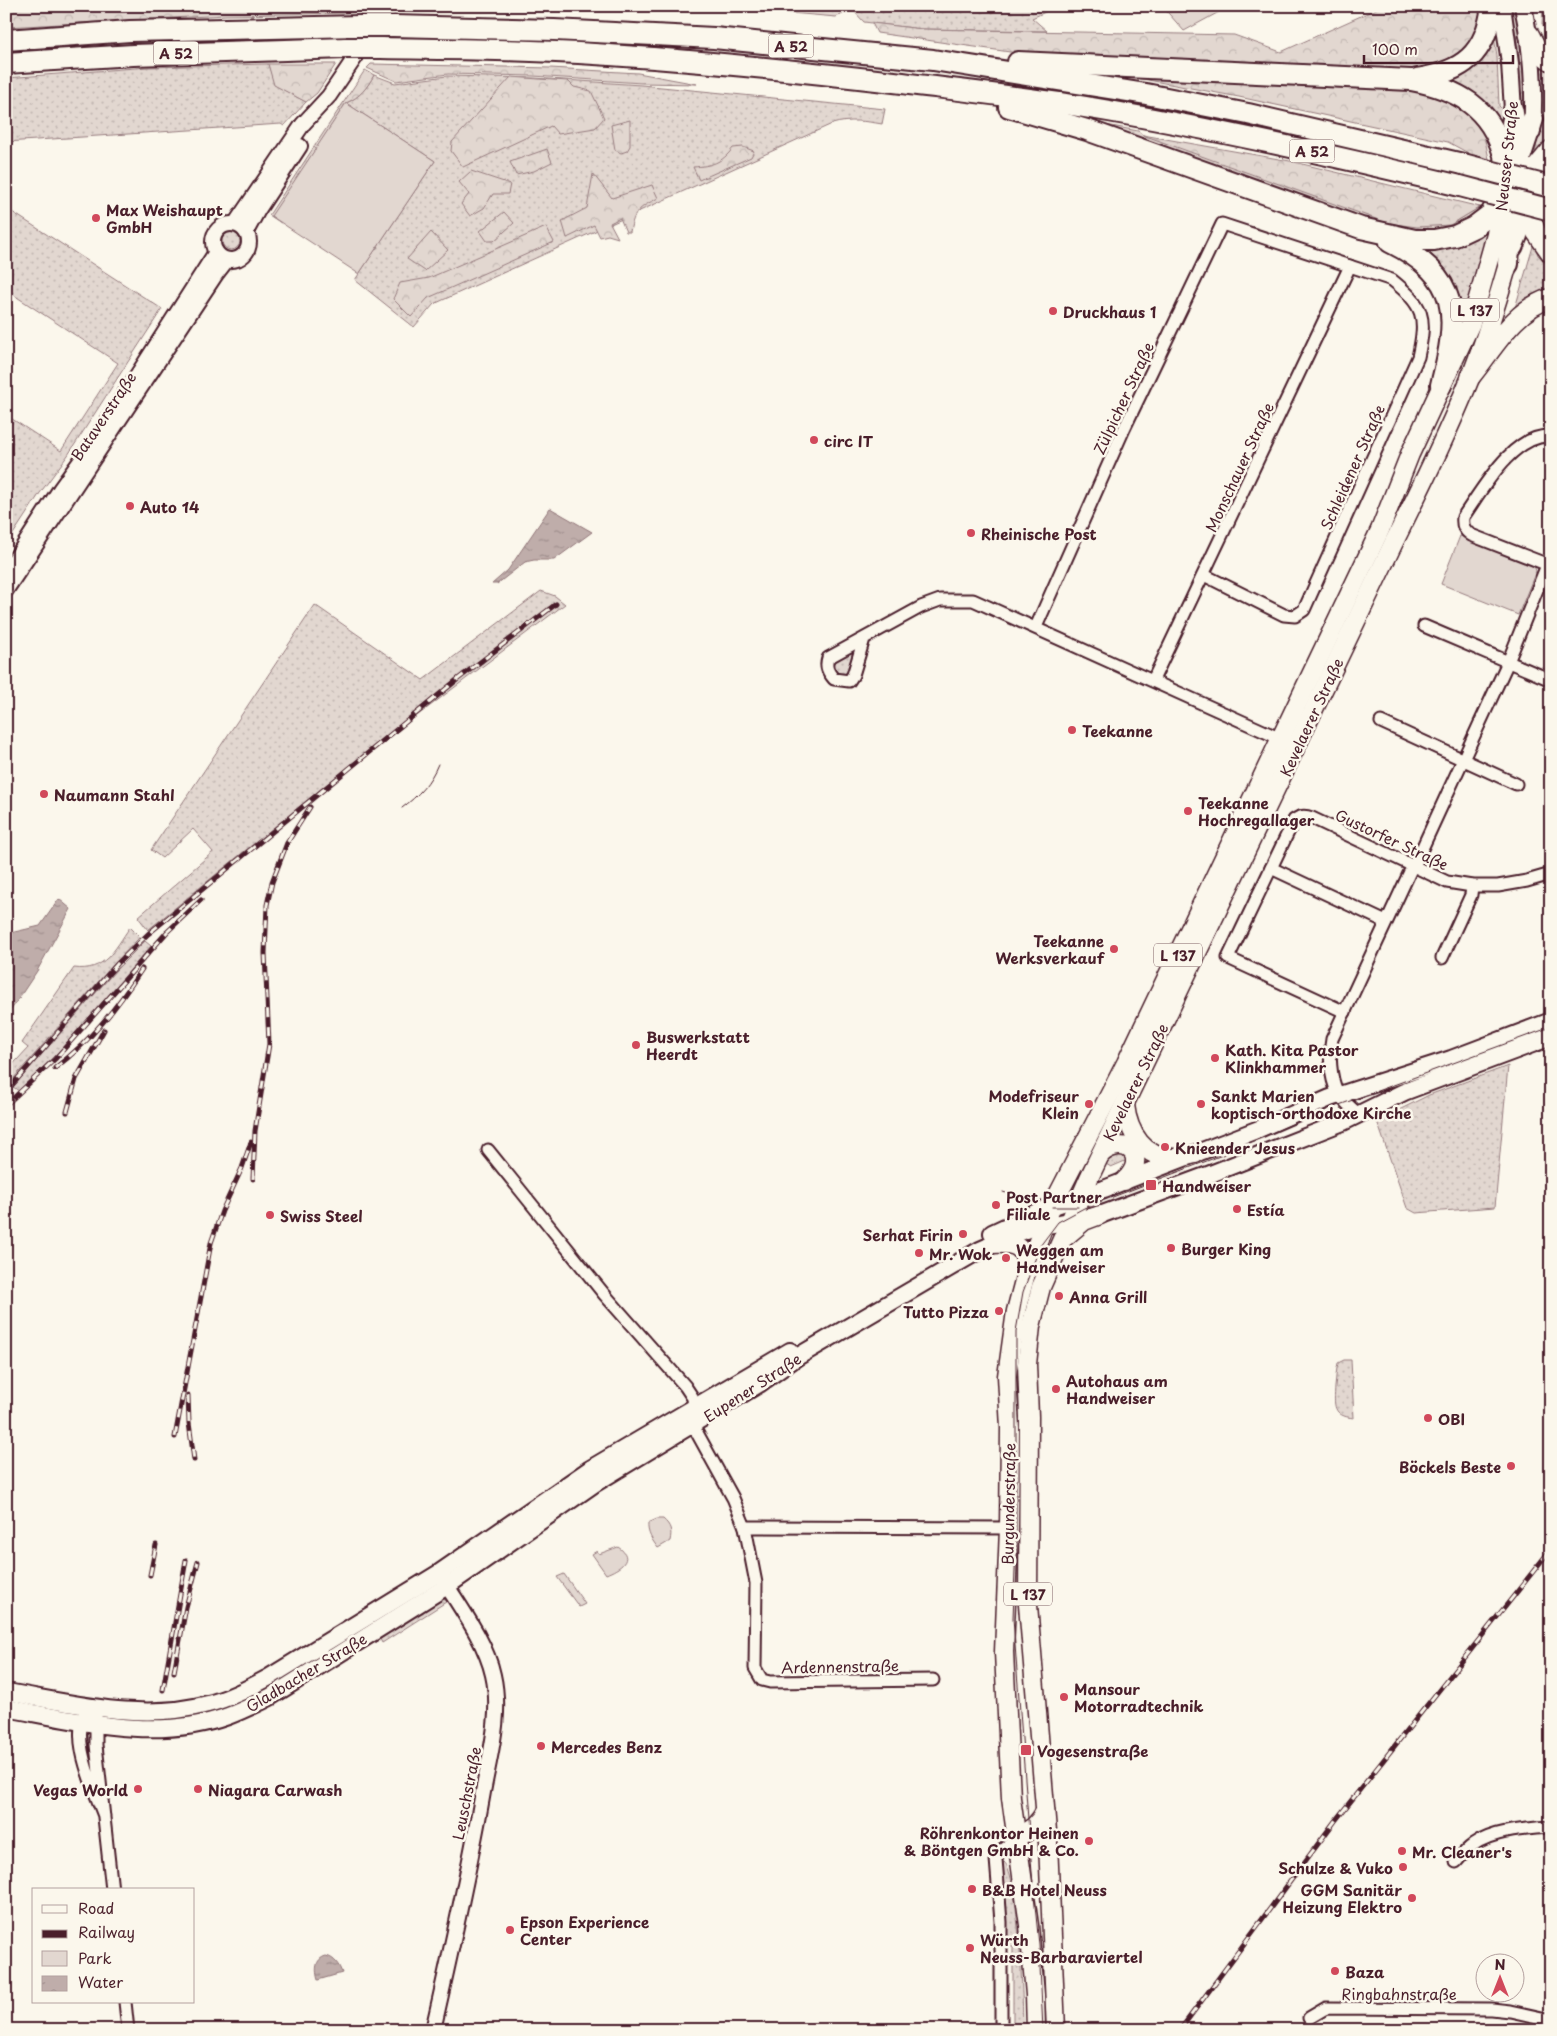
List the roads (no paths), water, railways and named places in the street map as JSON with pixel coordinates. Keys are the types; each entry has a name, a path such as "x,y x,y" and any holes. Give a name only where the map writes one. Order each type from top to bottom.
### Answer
{"highway":[{"path":"1411,80 1448,72 1463,64 1474,55 1487,31 1492,6"},
{"name":"A 52","path":"6,40 140,31 360,26 554,30 714,38 933,60 1146,94 1349,136 1551,187"},
{"path":"1529,34 1538,51 1551,61"},
{"name":"A 52","path":"6,63 142,54 350,54 381,48 555,52 798,71 1074,106 1163,122 1344,158 1551,210"},
{"path":"933,60 1178,68 1411,80 1434,84 1468,100 1493,127 1516,188 1536,232 1551,252"},
{"path":"927,86 1026,111 1087,130 1361,228 1410,252 1430,267 1441,282 1449,298 1453,326 1441,384"},
{"path":"1513,110 1519,161"},
{"path":"1508,264 1510,232 1503,224 1516,188 1519,161 1533,119"},
{"path":"1361,228 1415,240 1434,240 1455,236 1474,227 1491,214 1532,173 1551,150"},
{"path":"1471,376 1512,323 1534,305 1551,298"}],"main road":[{"name":"Neusser Straße","path":"1471,376 1491,323 1508,264 1519,236 1510,120 1513,110 1510,63 1502,6"},
{"name":"Neusser Straße","path":"1516,188 1533,119 1534,86 1529,34 1523,6"},
{"name":"Neusser Straße","path":"1441,384 1459,352 1503,224"},
{"name":"Kevelaerer Straße","path":"1071,1220 1397,535 1422,488 1471,376"},
{"name":"Kevelaerer Straße","path":"1052,1207 1126,1064 1380,530 1410,454 1441,384"},
{"name":"Eupener Straße","path":"468,1563 572,1498 695,1415 977,1242 1018,1220 1195,1154 1339,1095 1451,1059 1551,1021"},
{"name":"Eupener Straße","path":"695,1415 759,1384 797,1357 992,1244 1016,1233 1044,1224 1100,1214 1248,1160 1343,1122 1404,1092 1551,1037"},
{"path":"1125,1105 1131,1132 1144,1147 1164,1157 1175,1158 1195,1154"},
{"path":"1101,1154 1114,1146 1120,1145 1131,1150 1137,1161 1136,1166 1124,1181"},
{"name":"Burgunderstraße","path":"1016,1838 1009,1773 1004,1652 1009,1528 1008,1356 1016,1311 1026,1273 1052,1207"},
{"path":"1061,1240 1084,1221 1100,1214"},
{"name":"Burgunderstraße","path":"1045,1811 1028,1605 1029,1416 1027,1364 1035,1307 1041,1288 1071,1220"},
{"name":"L 137","path":"992,1244 1011,1243 1018,1247 1023,1252 1026,1260 1026,1273"},
{"name":"Gladbacher Straße","path":"6,1708 123,1727 167,1728 187,1726 227,1716 270,1697 468,1563"},
{"name":"Gladbacher Straße","path":"6,1692 131,1712 181,1710 209,1704 239,1693 268,1678 443,1580"},
{"path":"1016,1838 1035,1826 1041,1820 1045,1811"},
{"name":"L 137","path":"1045,1811 1050,1880 1056,2030"},
{"path":"1016,1838 1030,1840 1040,1847 1050,1880"},
{"name":"L 137","path":"1016,1838 1029,1925 1036,2030"}],"street":[{"name":"Bataverstraße","path":"241,228 303,124 329,96 350,54 390,6"},
{"name":"Bataverstraße","path":"6,590 216,274 221,256 213,239 216,233 221,227 228,224 241,228 250,239 246,254 234,260 221,256"},
{"name":"Zülpicher Straße","path":"1036,627 1124,429 1222,224 1350,266"},
{"name":"Bataverstraße","path":"6,573 61,488 221,256"},
{"name":"Monschauer Straße","path":"1153,680 1350,266"},
{"name":"Schleidener Straße","path":"1204,575 1284,614 1295,616 1304,610 1418,357 1423,333 1421,313 1412,297 1392,280 1350,266"},
{"path":"1358,1114 1339,1095 1332,1077 1330,1045 1508,662 1549,565 1472,535 1465,531 1462,525 1463,517 1511,454 1528,440 1545,435 1551,436"},
{"path":"864,639 921,607 940,600 973,600 1281,739"},
{"path":"1424,626 1551,680"},
{"path":"1381,722 1516,784"},
{"name":"Gustorfer Straße","path":"1345,1012 1228,958 1294,820 1305,815 1447,882 1472,886 1498,886 1551,874"},
{"path":"1271,868 1386,922"},
{"path":"1442,958 1471,895 1472,886"},
{"name":"Eupener Straße","path":"488,1150 604,1294 686,1386 693,1398 695,1415"},
{"path":"695,1415 696,1431 733,1498 745,1527 1009,1528"},
{"name":"Ardennenstraße","path":"745,1527 756,1582 755,1668 762,1680 770,1682 933,1680"},
{"name":"Leuschstraße","path":"433,2030 482,1802 496,1724 497,1707 496,1690 490,1662 482,1645 443,1580"},
{"path":"104,1816 89,1778 81,1742 81,1721 84,1712 91,1706 96,1713 98,1724 96,1745 104,1816 112,1888"},
{"path":"1456,1862 1472,1845 1485,1838 1529,1828 1551,1827"},
{"path":"1001,2030 1001,1922 996,1859 999,1852 1016,1838"},
{"path":"125,2004 128,2030"},
{"name":"Ringbahnstraße","path":"1309,2018 1326,2008 1492,2009 1551,2020"}],"water":[{"path":"550,508 592,532 554,560 525,562 497,584 492,584 508,570"},
{"path":"59,899 71,909 37,971 11,1010 6,1007 6,934 40,926"},
{"path":"326,1956 336,1962 342,1973 318,1980 316,1972 318,1962 322,1957"}],"tram line":[{"path":"402,808 423,788 438,764"},
{"path":"1043,2030 1039,1945 1013,1618 1016,1546 1016,1331 1023,1292 1040,1246 1058,1222 1084,1208 1225,1154 1312,1115 1551,1027"},
{"path":"1052,1207 1078,1207"}],"railway":[{"path":"6,1092 118,963 148,934 458,679 556,604"},
{"path":"253,1179 255,1131 269,1044 265,953 267,905 272,882 287,843 310,807"},
{"path":"6,1105 55,1059 167,932 201,900"},
{"path":"55,1068 68,1058 103,1023 142,969"},
{"path":"67,1112 76,1079 104,1030"},
{"path":"175,1437 211,1243 222,1211 242,1168 251,1142"},
{"path":"188,1395 189,1423 194,1460"},
{"path":"150,1575 156,1545"},
{"path":"1180,2030 1335,1821 1551,1549"},
{"path":"163,1690 186,1560"},
{"path":"174,1672 186,1607 198,1562"}],"place":[{"name":"Max Weishaupt GmbH","path":"96,218"},
{"name":"Druckhaus 1","path":"1053,311"},
{"name":"circ IT","path":"814,440"},
{"name":"Auto 14","path":"130,506"},
{"name":"Rheinische Post","path":"971,533"},
{"name":"Teekanne","path":"1072,730"},
{"name":"Naumann Stahl","path":"44,794"},
{"name":"Teekanne Hochregallager","path":"1188,811"},
{"name":"Teekanne Werksverkauf","path":"1114,949"},
{"name":"Buswerkstatt Heerdt","path":"636,1045"},
{"name":"Kath. Kita Pastor Klinkhammer","path":"1215,1058"},
{"name":"Modefriseur Klein","path":"1089,1104"},
{"name":"Sankt Marien koptisch-orthodoxe Kirche","path":"1201,1104"},
{"name":"Knieender Jesus","path":"1165,1147"},
{"name":"Handweiser","path":"1151,1185"},
{"name":"Post Partner Filiale","path":"996,1205"},
{"name":"Estía","path":"1237,1209"},
{"name":"Swiss Steel","path":"270,1215"},
{"name":"Serhat Firin","path":"963,1234"},
{"name":"Burger King","path":"1171,1248"},
{"name":"Mr. Wok","path":"919,1253"},
{"name":"Weggen am Handweiser","path":"1006,1258"},
{"name":"Anna Grill","path":"1059,1296"},
{"name":"Tutto Pizza","path":"999,1311"},
{"name":"Autohaus am Handweiser","path":"1056,1389"},
{"name":"OBI","path":"1428,1418"},
{"name":"Böckels Beste","path":"1511,1466"},
{"name":"Mansour Motorradtechnik","path":"1064,1697"},
{"name":"Mercedes Benz","path":"541,1746"},
{"name":"Vogesenstraße","path":"1026,1750"},
{"name":"Vegas World","path":"138,1789"},
{"name":"Niagara Carwash","path":"198,1789"},
{"name":"Röhrenkontor Heinen & Böntgen GmbH & Co.","path":"1089,1841"},
{"name":"Mr. Cleaner's","path":"1402,1851"},
{"name":"Schulze & Vuko","path":"1403,1867"},
{"name":"B&B Hotel Neuss","path":"972,1889"},
{"name":"GGM Sanitär Heizung Elektro","path":"1412,1898"},
{"name":"Epson Experience Center","path":"510,1930"},
{"name":"Würth Neuss-Barbaraviertel","path":"970,1948"},
{"name":"Baza","path":"1335,1971"}]}
